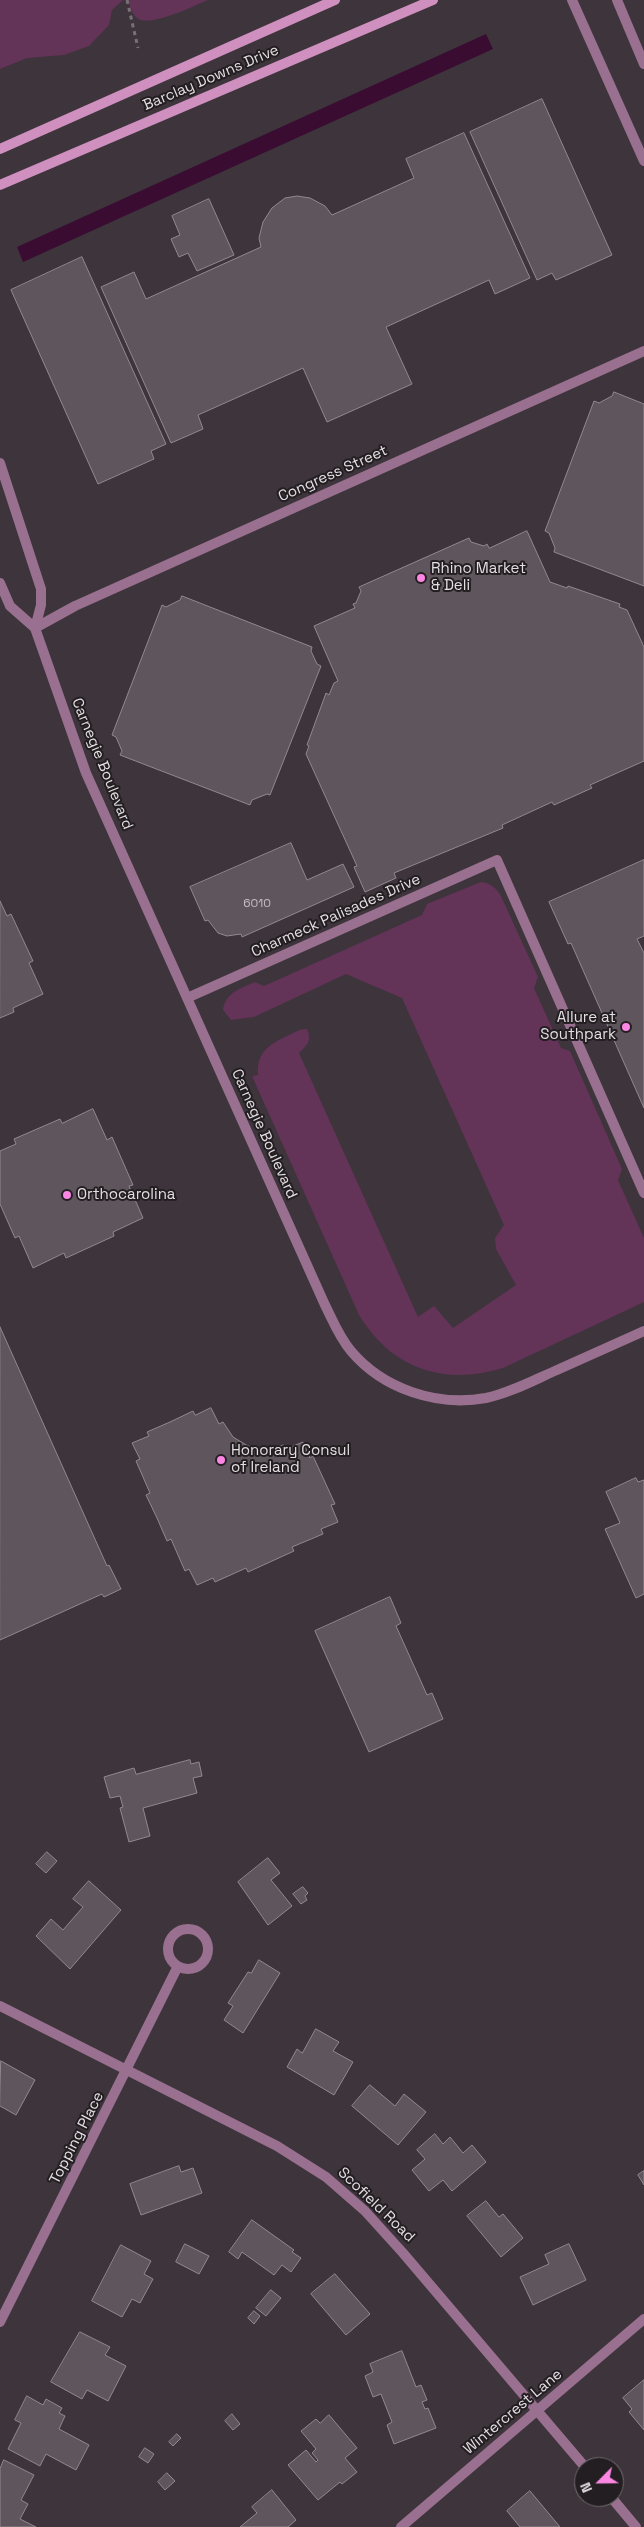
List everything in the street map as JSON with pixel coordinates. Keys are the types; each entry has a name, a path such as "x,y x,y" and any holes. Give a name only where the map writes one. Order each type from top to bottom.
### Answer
{"street":[{"name":"Barclay Downs Drive","path":"0,149 335,0"},
{"name":"Barclay Downs Drive","path":"0,185 433,0"},
{"path":"572,0 644,161"},
{"path":"617,0 644,64"},
{"name":"Congress Street","path":"35,628 75,606 644,351"},
{"path":"0,463 41,589 41,605 35,628"},
{"name":"Carnegie Boulevard","path":"0,583 10,606 35,628 86,773 336,1329 351,1352 369,1369 402,1389 415,1394 446,1400 481,1398 510,1390 644,1331"},
{"name":"Charmeck Palisades Drive","path":"187,998 496,860 644,1193"},
{"path":"187,1928 201,1932 208,1942 207,1958 194,1969 178,1966 169,1956 168,1947 171,1938 187,1928"},
{"name":"Topping Place","path":"0,2322 128,2071 178,1966"},
{"name":"Scofield Road","path":"0,2006 277,2146 326,2177 360,2207 397,2246 577,2457"},
{"name":"Wintercrest Lane","path":"401,2527 644,2319"},
{"path":"619,2507 636,2527"}],"path":[{"path":"127,0 138,48"}],"shaded area":[{"path":"0,0 123,0 112,10 109,25 89,46 64,55 27,58 0,69"},
{"path":"128,0 208,0 172,15 143,20 133,14"},
{"path":"486,34 493,49 23,262 17,247"},
{"path":"481,882 493,886 501,896 538,977 534,988 561,1048 570,1051 622,1169 618,1180 644,1238 644,1302 503,1368 460,1375 440,1373 421,1368 403,1360 387,1349 372,1334 359,1315 252,1076 258,1075 259,1060 270,1046 295,1032 307,1029 308,1042 299,1053 418,1317 434,1306 453,1328 516,1285 496,1249 495,1238 504,1225 402,998 346,974 254,1017 231,1020 223,1010 224,1004 230,995 239,989 255,982 264,986 422,915 427,904"}],"building":[{"path":"542,99 612,255 556,280 552,273 537,280 470,132"},
{"path":"464,133 530,278 495,294 489,280 386,327 412,384 327,422 303,368 198,415 203,429 171,443 101,287 134,272 146,299 261,247 259,238 263,222 272,208 285,198 297,196 310,198 325,206 332,215 414,178 406,159"},
{"path":"209,199 234,255 197,271 188,253 179,257 171,239 180,235 172,216"},
{"path":"82,257 166,444 151,451 154,459 98,484 11,290"},
{"path":"614,392 644,404 644,586 554,552 555,548 549,533 545,531 594,401 599,403 612,396"},
{"path":"527,531 550,582 567,588 568,586 620,604 619,607 627,610 644,647 644,761 590,785 592,788 554,805 552,802 502,825 503,828 394,873 396,878 365,892 354,867 357,866 306,754 309,746 307,745 326,693 329,695 334,683 338,681 314,626 355,608 353,604 356,603 361,591 359,587 469,538 471,542 484,546 487,544 489,548"},
{"path":"182,596 312,647 311,651 317,664 321,666 270,795 267,794 252,800 250,805 120,755 122,751 116,737 112,735 162,605 166,607 180,600"},
{"path":"291,843 307,880 343,864 354,887 242,937 241,934 227,936 218,933 208,920 205,921 190,887"},
{"name":"Allure at Southpark","path":"644,860 644,936 637,939 644,953 644,1108 571,943 568,944 549,902"},
{"path":"0,901 7,916 11,914 33,961 29,963 43,994 13,1008 14,1012 0,1018"},
{"name":"Orthocarolina","path":"93,1109 107,1140 112,1137 133,1185 129,1186 143,1218 113,1232 114,1236 66,1258 64,1253 33,1268 19,1236 15,1238 0,1204 0,1151 16,1144 14,1139 60,1119 62,1123"},
{"path":"0,1327 107,1566 109,1565 121,1589 104,1597 102,1594 0,1640"},
{"path":"211,1408 219,1424 223,1422 233,1437 248,1446 266,1449 284,1445 286,1449 303,1442 310,1458 313,1456 335,1504 331,1505 338,1522 321,1529 323,1534 292,1547 294,1551 248,1572 246,1568 215,1582 213,1578 197,1585 189,1569 185,1571 171,1539 167,1541 146,1495 150,1493 136,1461 140,1459 132,1443 149,1436 147,1432 193,1411 195,1415"},
{"path":"636,1478 638,1482 644,1480 644,1594 636,1598 605,1529 620,1523 606,1492"},
{"path":"390,1597 401,1623 396,1626 427,1695 432,1693 443,1719 369,1752 315,1631"},
{"path":"190,1760 191,1764 199,1762 202,1776 193,1778 197,1793 143,1808 150,1836 129,1842 120,1808 123,1807 120,1796 110,1798 104,1777 134,1768 136,1774"},
{"path":"47,1852 57,1861 46,1873 36,1864"},
{"path":"268,1858 280,1873 271,1880 292,1906 268,1925 238,1882"},
{"path":"89,1881 121,1910 70,1969 36,1936 51,1919 63,1930 83,1907 73,1899"},
{"path":"303,1887 308,1893 305,1896 307,1900 301,1904 293,1894"},
{"path":"259,1960 280,1973 243,2033 224,2020 233,2006 228,2003 248,1972 251,1973"},
{"path":"316,2029 339,2042 333,2051 353,2062 334,2095 287,2067 297,2049 302,2053"},
{"path":"1,2061 35,2080 16,2115 0,2106"},
{"path":"370,2085 395,2106 404,2094 426,2112 398,2145 352,2106"},
{"path":"435,2134 443,2144 450,2137 463,2153 472,2145 486,2162 452,2191 443,2180 429,2191 412,2170 425,2159 417,2150"},
{"path":"179,2166 181,2172 193,2168 202,2193 141,2215 130,2184"},
{"path":"644,2171 644,2185 638,2175"},
{"path":"486,2201 499,2217 503,2214 523,2238 501,2257 467,2216"},
{"path":"252,2220 294,2250 292,2252 301,2258 291,2272 282,2265 274,2275 242,2252 238,2259 229,2252"},
{"path":"185,2244 209,2256 199,2274 176,2262"},
{"path":"569,2244 586,2280 533,2305 520,2277 549,2264 545,2255"},
{"path":"121,2245 151,2261 144,2274 153,2279 140,2303 132,2299 122,2317 92,2301"},
{"path":"335,2274 370,2314 346,2335 311,2294"},
{"path":"271,2290 281,2298 266,2316 256,2308"},
{"path":"254,2311 260,2316 254,2324 248,2318"},
{"path":"80,2332 110,2347 105,2355 126,2366 108,2401 87,2390 82,2399 51,2382"},
{"path":"402,2351 416,2387 421,2385 427,2400 422,2402 425,2409 428,2408 436,2428 394,2444 387,2425 392,2422 381,2394 373,2397 365,2376 373,2372 370,2364"},
{"path":"644,2380 644,2430 629,2412 632,2409 623,2398"},
{"path":"27,2396 43,2405 46,2399 62,2408 59,2413 65,2416 59,2429 89,2445 76,2470 46,2454 40,2466 8,2449 21,2423 15,2420"},
{"path":"232,2414 240,2424 233,2430 225,2421"},
{"path":"329,2415 357,2448 345,2458 357,2472 342,2484 340,2482 318,2500 288,2465 306,2450 316,2462 318,2460 312,2453 316,2449 301,2431 316,2419 320,2423"},
{"path":"177,2434 181,2438 173,2446 169,2442"},
{"path":"145,2448 154,2454 148,2463 139,2457"},
{"path":"4,2460 34,2475 21,2500 28,2504 20,2519 36,2527 0,2527 0,2469"},
{"path":"167,2473 175,2481 165,2490 158,2482"},
{"path":"272,2490 296,2520 288,2527 240,2527 257,2513 252,2507"},
{"path":"530,2491 560,2527 520,2527 507,2511"}],"place":[{"name":"Rhino Market & Deli","path":"421,578"},
{"name":"Allure at Southpark","path":"626,1027"},
{"name":"Orthocarolina","path":"67,1195"},
{"name":"Honorary Consul of Ireland","path":"221,1460"}]}
